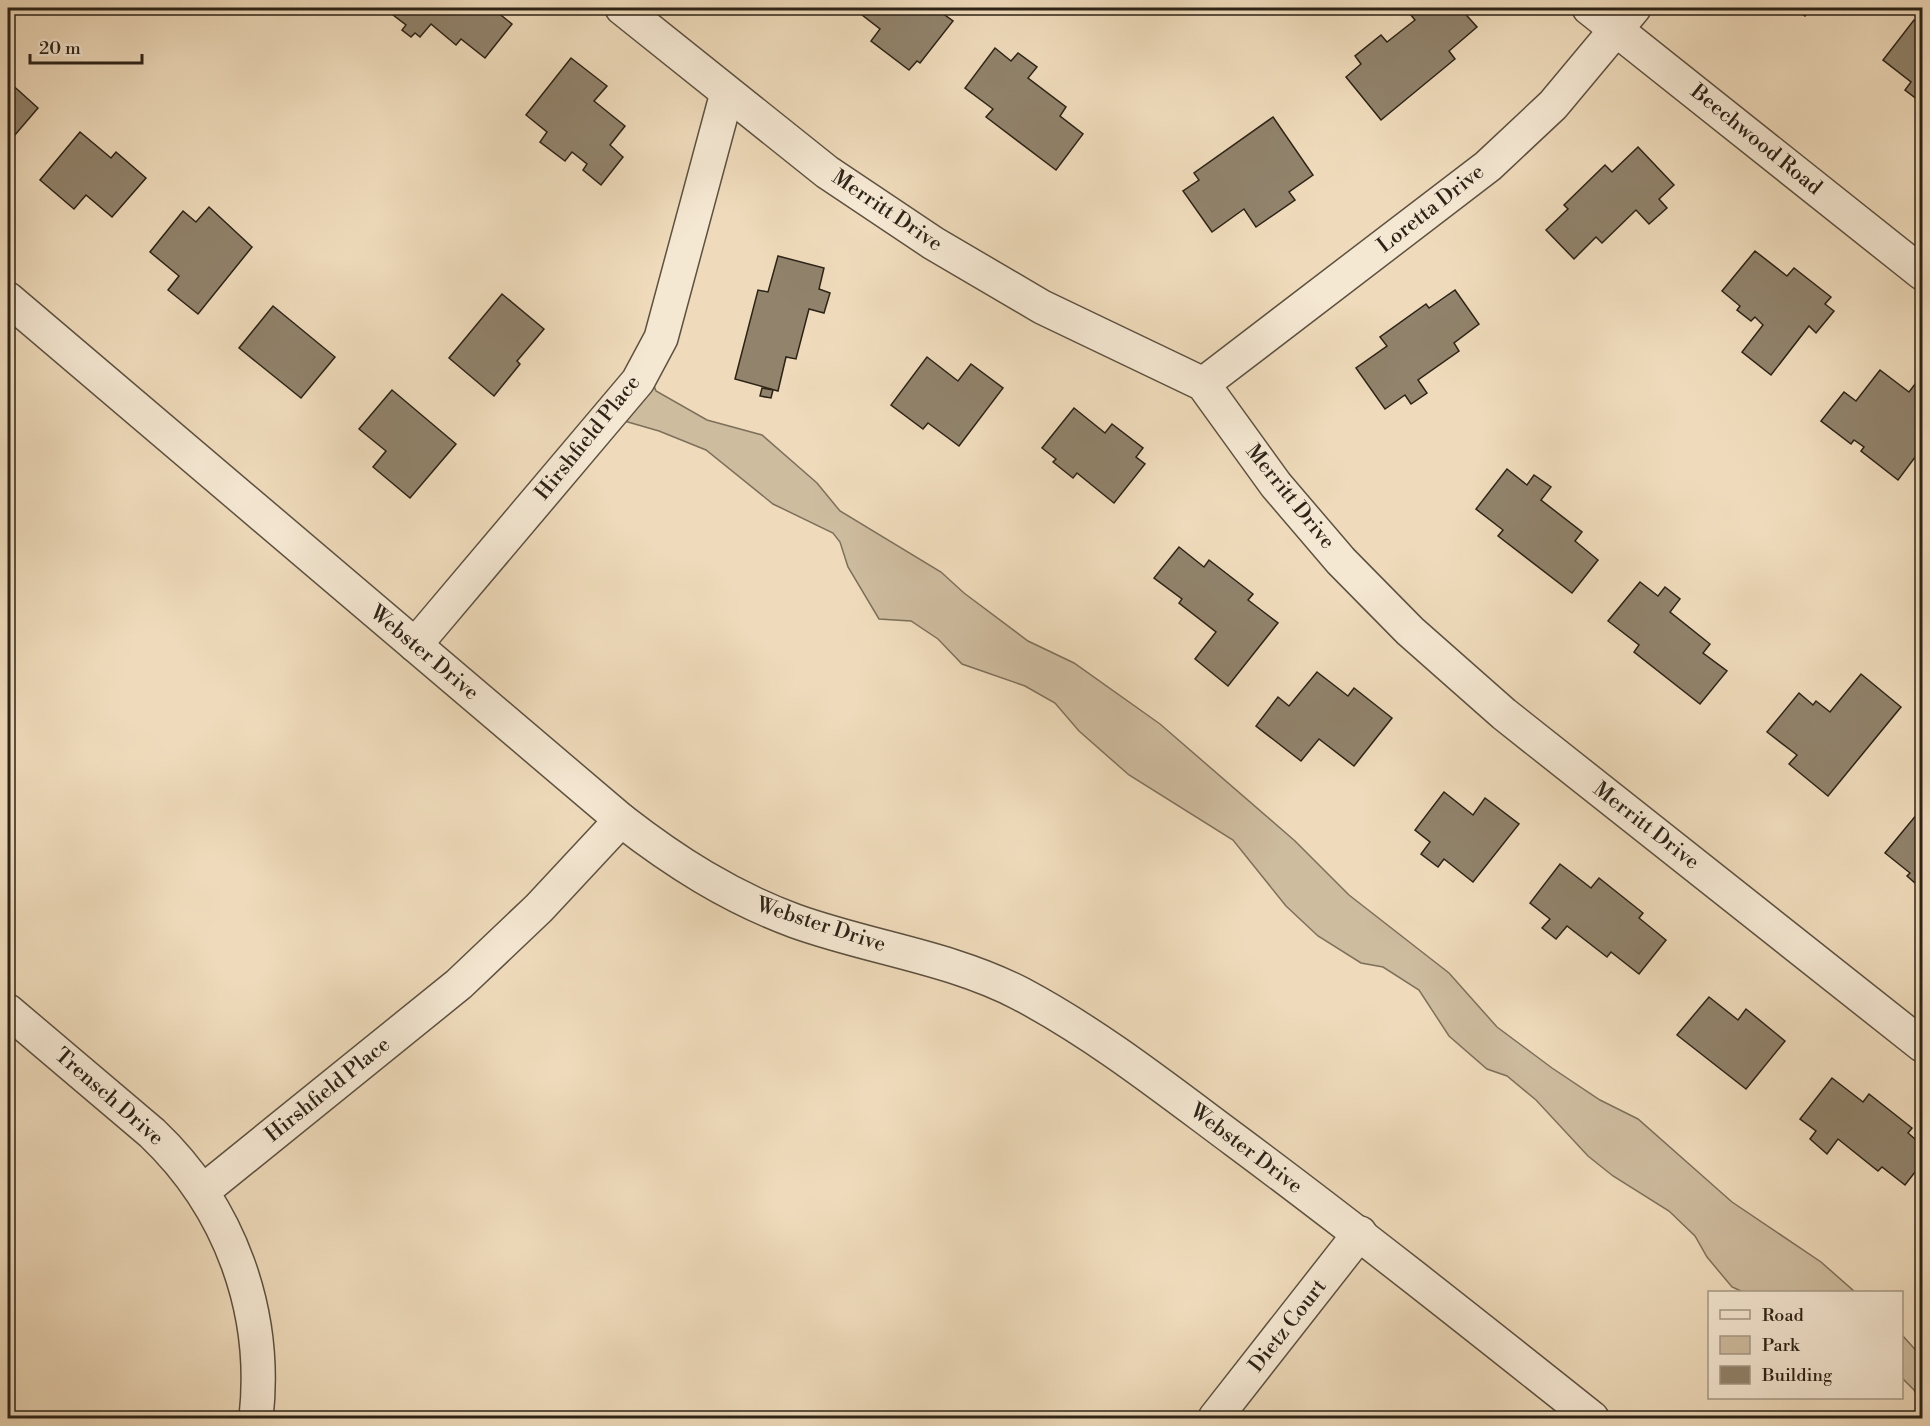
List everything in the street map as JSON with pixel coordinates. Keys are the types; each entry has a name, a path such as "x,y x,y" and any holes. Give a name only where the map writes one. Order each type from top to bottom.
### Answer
{"street":[{"name":"Merritt Drive","path":"622,8 827,172 933,243 1042,307 1203,384 1276,485 1341,561 1410,632 1504,714 1923,1046"},
{"name":"Beechwood Road","path":"1590,8 1625,18 1923,273"},
{"name":"Loretta Drive","path":"1203,384 1488,166 1553,105 1625,18"},
{"name":"Hirshfield Place","path":"415,645 642,373 660,338 727,93"},
{"name":"Webster Drive","path":"8,299 621,820 675,861 734,896 797,922 945,962 1018,993 1088,1032 1360,1233 1592,1419"},
{"name":"Hirshfield Place","path":"203,1191 459,984 539,908 621,820"},
{"name":"Trensch Drive","path":"8,1011 152,1133 171,1151 203,1191"},
{"path":"203,1191 229,1238 246,1284 257,1344 256,1419"},
{"name":"Dietz Court","path":"1215,1419 1360,1233"}],"green space":[{"path":"646,365 656,391 707,420 762,435 817,483 840,511 941,572 964,593 1028,641 1074,663 1160,724 1295,841 1349,895 1449,973 1497,1027 1600,1100 1638,1119 1732,1202 1821,1262 1854,1291 1741,1291 1732,1287 1707,1257 1695,1236 1669,1211 1613,1176 1588,1156 1536,1100 1507,1076 1487,1069 1449,1036 1419,990 1383,967 1361,963 1318,936 1286,906 1233,840 1129,775 1079,731 1055,703 1025,686 962,664 938,639 911,621 879,619 848,567 840,542 833,533 773,504 706,450 659,431 614,418"},
{"path":"1903,1336 1922,1357 1922,1406 1914,1390 1903,1379"}],"building":[{"path":"393,8 492,8 512,24 485,58 461,39 456,45 431,24 420,37 415,33 411,37 402,30 406,25 389,12"},
{"path":"853,8 935,8 953,21 920,63 917,61 909,70 871,41 880,29"},
{"path":"1405,8 1460,8 1477,27 1449,51 1455,59 1381,120 1346,77 1361,64 1355,56 1381,35 1387,42 1415,20"},
{"path":"1794,8 1812,8 1805,16"},
{"path":"1914,20 1922,26 1922,103 1905,90 1911,82 1883,60"},
{"path":"995,48 1011,61 1018,53 1037,67 1028,78 1066,107 1060,116 1083,134 1056,170 986,117 993,109 965,88"},
{"path":"571,58 607,86 594,101 625,126 610,145 623,157 601,185 583,170 587,164 572,152 565,161 540,142 547,132 526,115"},
{"path":"8,81 38,108 8,143"},
{"path":"1273,117 1313,175 1289,192 1295,200 1256,227 1244,209 1212,232 1183,191 1199,180 1194,173"},
{"path":"80,132 111,158 116,152 146,178 112,217 86,195 74,209 40,180"},
{"path":"1638,147 1674,185 1659,199 1667,208 1649,224 1636,210 1602,243 1596,237 1574,259 1546,230 1568,209 1564,205 1605,165 1612,172"},
{"path":"209,207 252,247 198,314 168,290 179,276 150,252 183,211 196,222"},
{"path":"1755,251 1787,276 1794,268 1831,297 1825,304 1834,311 1816,333 1809,326 1771,375 1742,352 1763,325 1755,317 1751,321 1737,310 1740,306 1722,291"},
{"path":"778,256 824,268 819,289 830,293 824,313 809,309 796,359 786,357 778,391 735,379 758,290 768,292"},
{"path":"1455,290 1479,324 1454,343 1459,351 1418,380 1427,393 1411,404 1405,395 1385,409 1356,368 1387,346 1380,337 1426,304 1429,308"},
{"path":"502,294 544,329 517,361 520,364 494,396 449,358"},
{"path":"273,306 335,357 301,398 239,348"},
{"path":"927,357 958,381 971,364 1003,388 959,446 928,423 923,429 891,405"},
{"path":"1880,370 1909,392 1922,375 1922,448 1898,480 1861,451 1864,447 1854,440 1851,444 1821,421 1844,392 1856,401"},
{"path":"762,388 773,390 771,398 760,396"},
{"path":"392,390 456,444 410,498 373,467 386,451 359,429"},
{"path":"1074,408 1105,433 1112,424 1143,448 1136,457 1145,464 1114,503 1077,473 1073,478 1053,462 1056,459 1042,448"},
{"path":"1507,469 1527,485 1534,475 1551,487 1541,500 1582,532 1575,541 1598,560 1572,593 1498,536 1503,530 1476,509"},
{"path":"1179,547 1204,567 1209,560 1253,594 1248,600 1278,623 1228,686 1195,659 1216,632 1179,603 1182,599 1154,578"},
{"path":"1640,582 1658,596 1665,587 1680,599 1670,612 1710,644 1703,653 1727,671 1700,704 1634,652 1639,645 1608,621"},
{"path":"1317,672 1348,696 1354,688 1392,718 1354,766 1319,739 1301,761 1256,726 1278,697 1289,706"},
{"path":"1861,674 1901,707 1828,796 1789,764 1797,755 1767,732 1799,693 1813,705 1816,701 1830,712"},
{"path":"1444,792 1473,815 1485,798 1519,824 1473,882 1444,859 1438,867 1421,854 1430,842 1415,830"},
{"path":"1922,808 1922,889 1907,876 1910,873 1885,853"},
{"path":"1560,864 1591,888 1599,878 1643,913 1639,918 1666,940 1639,974 1611,952 1607,957 1567,926 1556,939 1542,928 1550,919 1530,903"},
{"path":"1709,997 1738,1020 1746,1009 1785,1041 1746,1089 1677,1035"},
{"path":"1832,1078 1863,1102 1869,1094 1912,1128 1908,1133 1922,1145 1922,1163 1905,1185 1882,1167 1878,1171 1838,1139 1827,1154 1810,1139 1816,1131 1800,1119"}]}
